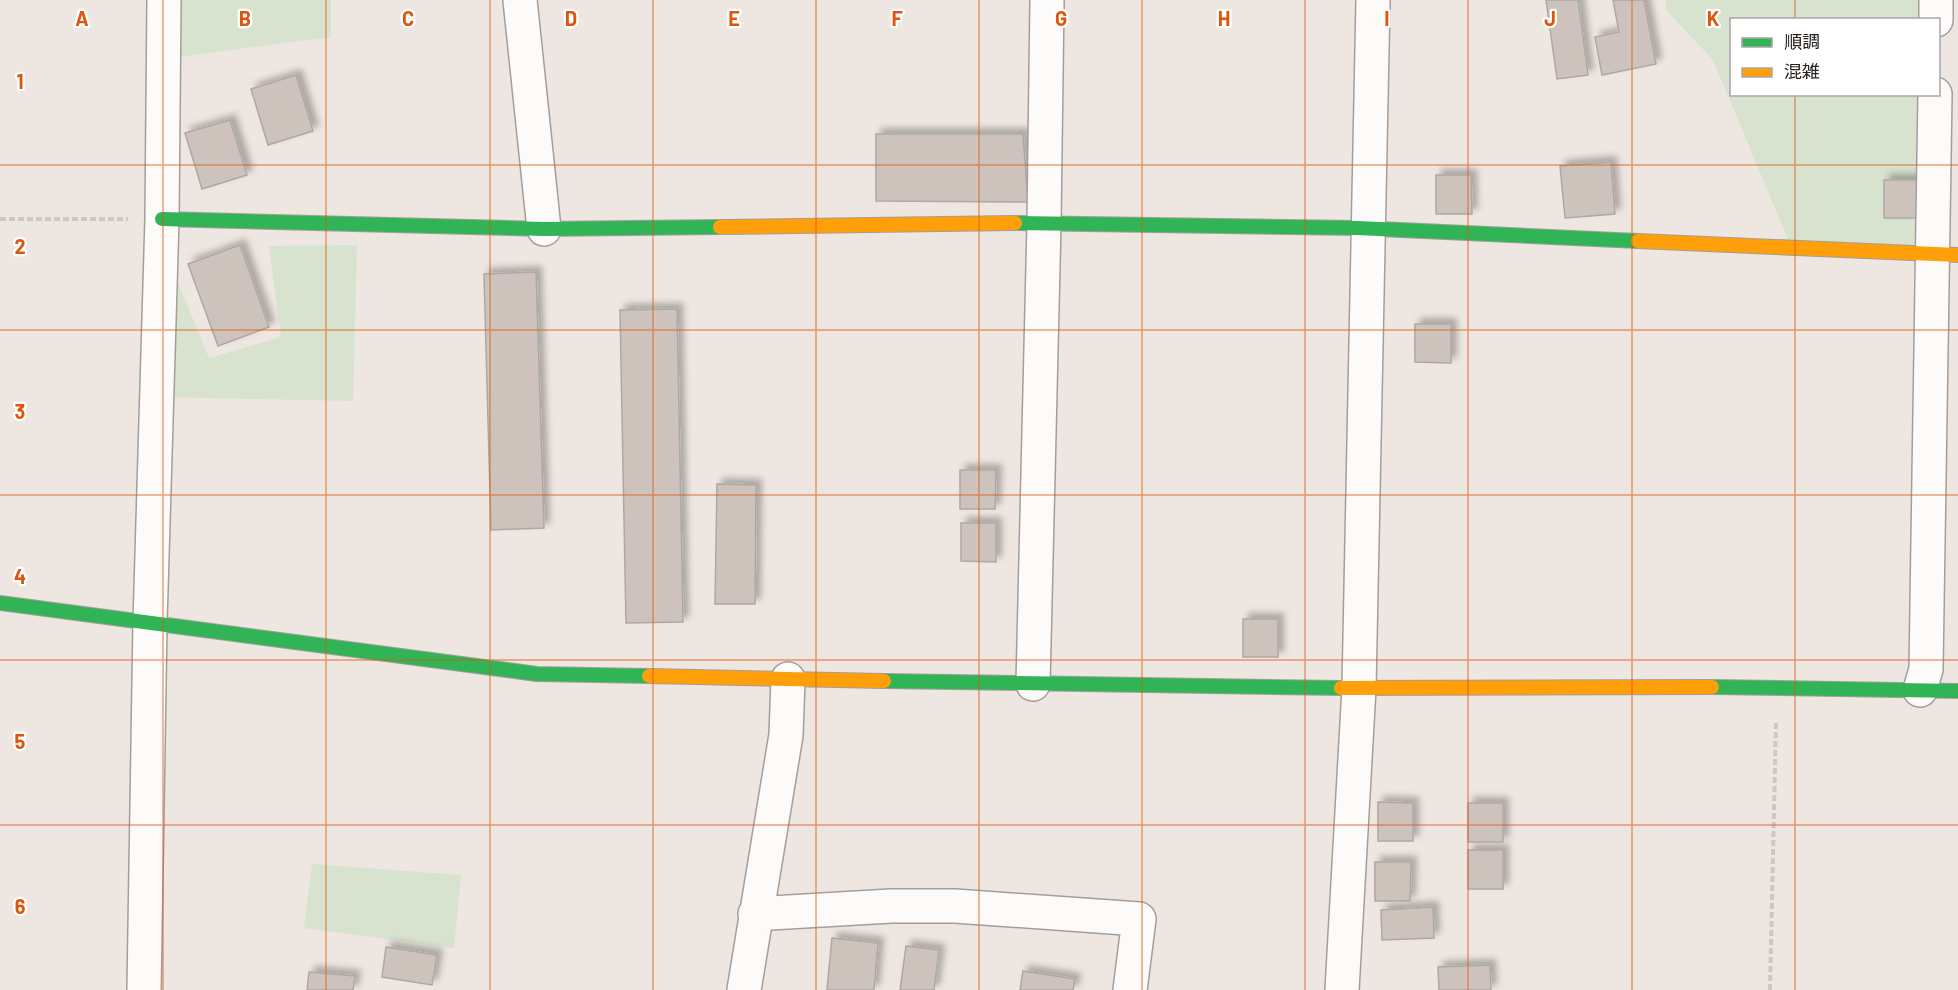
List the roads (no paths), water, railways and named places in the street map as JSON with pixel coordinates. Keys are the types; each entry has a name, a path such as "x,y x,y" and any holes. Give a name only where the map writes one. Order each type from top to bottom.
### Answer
{"street":[{"path":"144,990 150,623 162,219 164,0"},
{"path":"520,0 544,229"},
{"path":"1033,684 1047,0"},
{"path":"1342,990 1359,688 1373,0"},
{"path":"1936,0 1936,18"},
{"path":"1920,690 1926,669 1945,255 1935,96"},
{"path":"162,219 544,229 1044,223 1368,228 1945,255"},
{"path":"0,603 537,674 1359,688 1777,687 1958,691"},
{"path":"744,990 786,735 788,679"},
{"path":"755,914 891,906 955,906 1139,919 1130,990"}]}
